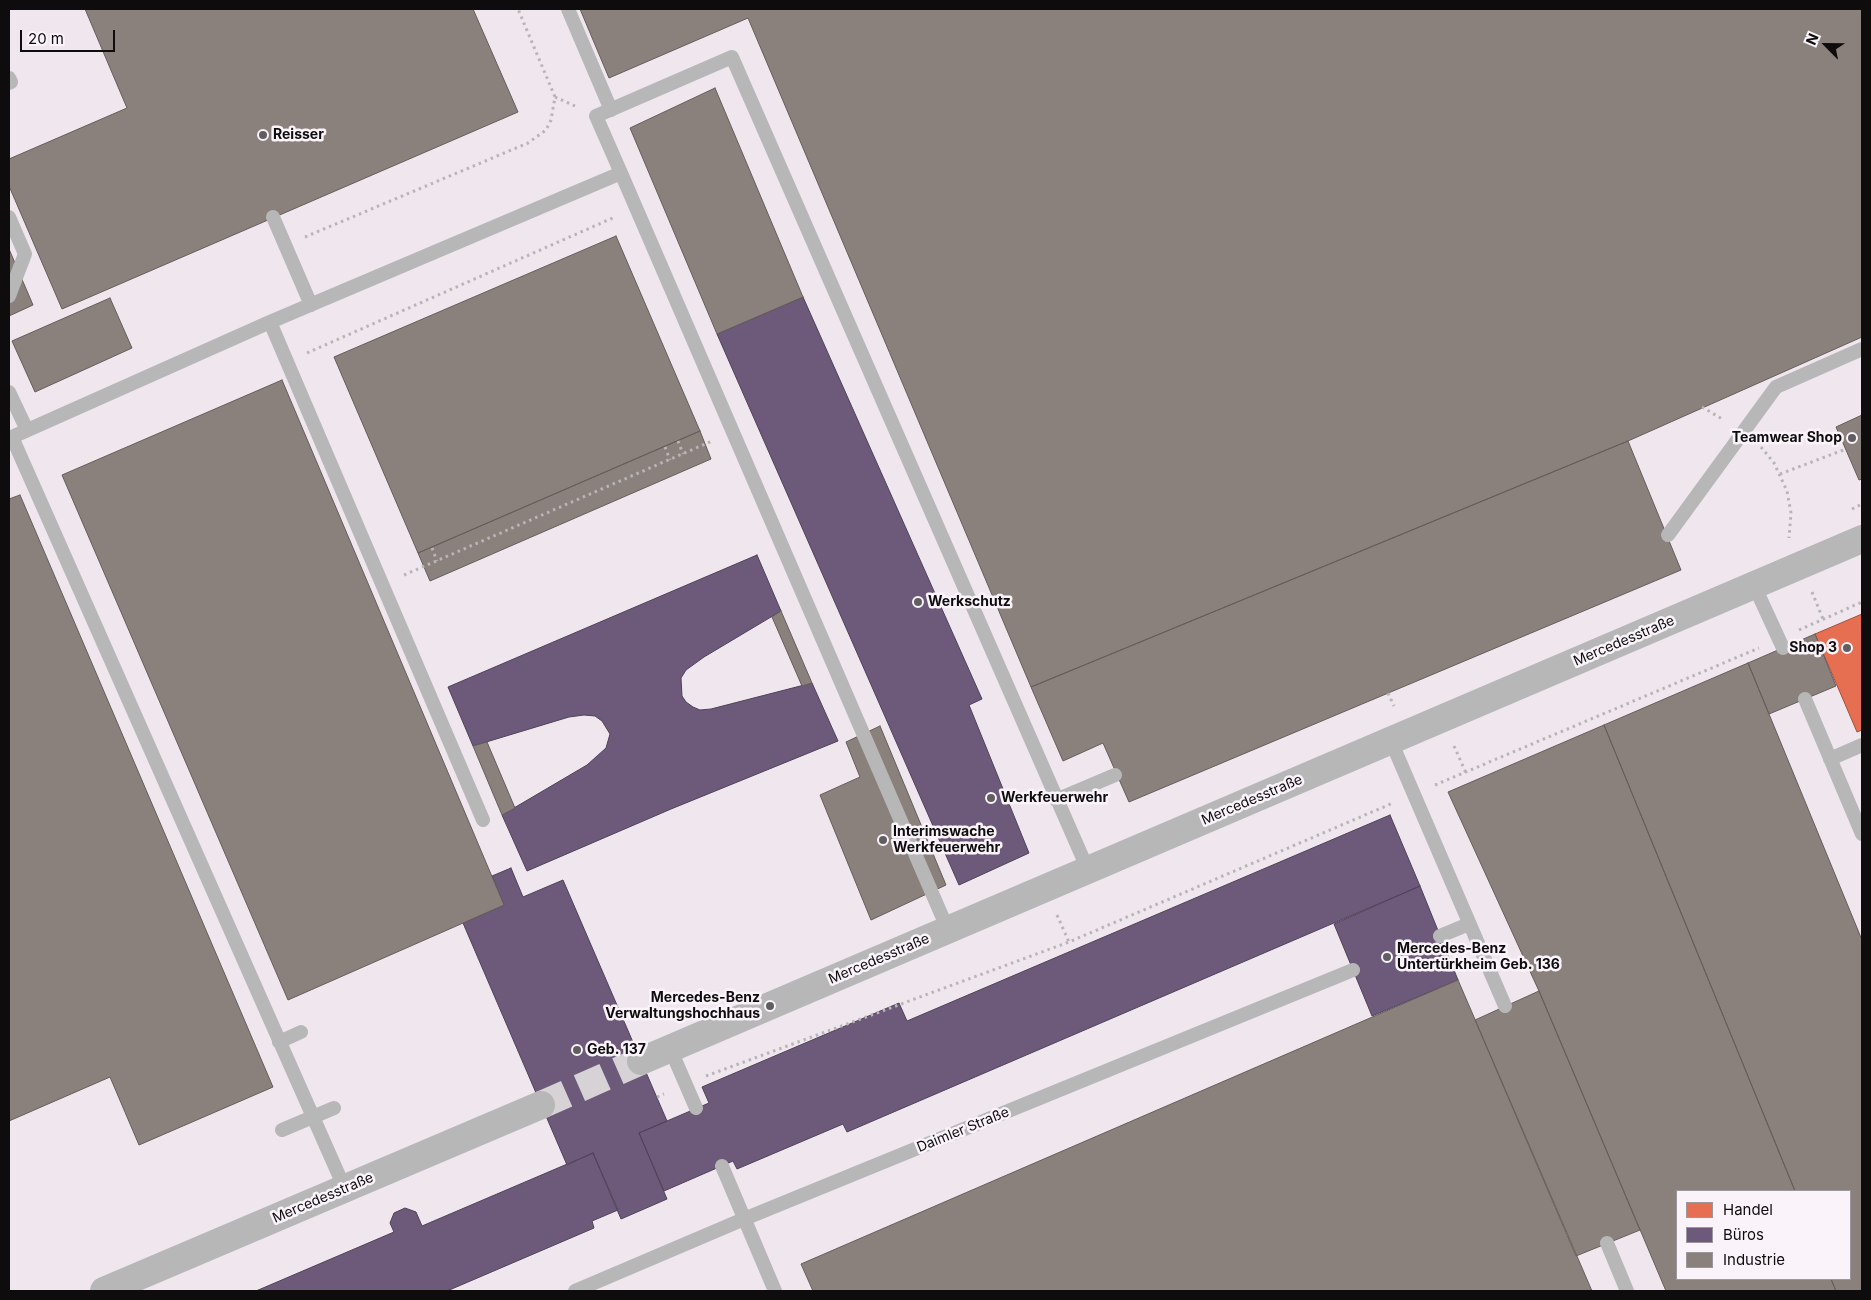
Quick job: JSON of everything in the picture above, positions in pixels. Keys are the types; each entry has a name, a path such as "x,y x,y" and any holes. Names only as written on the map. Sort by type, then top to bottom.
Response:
{"street":[{"name":"Mercedesstraße","path":"641,1061 1862,539"},
{"name":"Mercedesstraße","path":"104,1291 541,1105"}],"lane":[{"path":"568,9 610,110"},
{"path":"948,930 596,116 732,57 1088,870"},
{"path":"9,78 11,82 9,83"},
{"path":"345,1189 10,434 27,430 270,322 621,173"},
{"path":"274,217 311,305"},
{"path":"9,218 25,254 9,296"},
{"path":"270,322 483,820"},
{"path":"1668,535 1776,387 1862,349"},
{"path":"9,392 27,430"},
{"path":"1754,585 1781,644"},
{"path":"1805,699 1862,834"},
{"path":"1390,741 1505,1006"},
{"path":"1830,759 1862,745"},
{"path":"1056,800 1115,775"},
{"path":"1440,936 1469,924"},
{"name":"Daimler Straße","path":"575,1291 744,1219 1353,970"},
{"path":"280,1042 301,1032"},
{"path":"670,1048 696,1108"},
{"path":"282,1130 334,1108"},
{"path":"722,1166 775,1291"},
{"path":"1607,1244 1627,1291"}],"path":[{"path":"286,245 528,143 546,130 551,120 555,97 518,9"},
{"path":"288,362 636,208"},
{"path":"1702,408 1744,431 1774,463 1787,491 1791,513 1789,537 1823,619"},
{"path":"383,584 733,432"},
{"path":"678,441 683,454"},
{"path":"665,447 670,460"},
{"path":"1780,474 1846,449"},
{"path":"432,548 437,561"},
{"path":"712,1073 1069,942 1413,795 1781,644 1823,619 1862,602"},
{"path":"1388,693 1395,707"}],"shaded area":[{"path":"9,9 1862,9 1862,1291 9,1291"}],"building: Handel":[{"path":"1862,614 1862,730 1857,732 1815,634"}],"building: Büros":[{"path":"803,297 982,699 969,705 1029,853 959,885 717,334"},
{"path":"757,555 781,611 704,657 686,670 681,678 682,696 693,707 700,710 711,709 812,683 838,741 671,809 527,871 502,815 587,765 606,748 610,734 602,721 595,716 584,715 569,717 473,746 448,687"},
{"path":"1390,815 1420,886 847,1132 843,1124 737,1169 733,1161 664,1191 639,1133 709,1103 702,1087 899,1003 907,1021"},
{"name":"Geb. 137","path":"511,868 523,897 563,880 667,1121 639,1133 667,1199 621,1219 593,1153 567,1165 463,923 504,905 492,876"},
{"path":"1420,886 1458,980 1372,1016 1334,924"},
{"path":"593,1153 618,1210 592,1221 594,1228 447,1291 256,1291 394,1232 390,1223 394,1213 405,1208 416,1212 422,1226"}],"building: Industrie":[{"name":"Reisser","path":"85,9 473,9 518,112 62,309 9,186 9,159 127,108"},
{"path":"580,9 1862,9 1862,337 1628,441 1031,687 748,18 609,78"},
{"path":"715,88 803,297 717,334 630,128"},
{"path":"616,236 700,431 418,553 334,357"},
{"path":"9,249 33,305 9,316"},
{"path":"110,298 132,348 35,392 12,341"},
{"path":"282,380 504,905 288,1000 62,475"},
{"name":"Teamwear Shop","path":"1862,415 1862,479 1859,480 1836,427"},
{"path":"700,431 711,459 430,581 418,553"},
{"path":"1628,441 1681,570 1129,802 1103,743 1063,761 1031,687"},
{"path":"20,495 273,1087 139,1145 110,1077 9,1121 9,499"},
{"path":"781,611 812,683 802,686 772,617"},
{"path":"1815,634 1836,686 1769,714 1748,663"},
{"path":"1748,663 1862,940 1862,1291 1836,1291 1831,1280 1851,1280 1851,1190 1795,1190 1604,725"},
{"path":"1604,725 1795,1190 1676,1190 1676,1280 1831,1280 1836,1291 1666,1291 1539,991 1448,792"},
{"name":"Interimswache Werkfeuerwehr","path":"880,726 946,885 871,920 820,795 860,777 846,742"},
{"path":"487,742 515,808 502,815 473,746"},
{"path":"1458,980 1592,1291 813,1291 801,1264"},
{"path":"1539,991 1640,1230 1576,1256 1475,1020"}],"tunnel":[{"path":"541,1105 641,1061"}],"place":[{"name":"Reisser","path":"263,135"},
{"name":"Teamwear Shop","path":"1852,438"},
{"name":"Werkschutz","path":"918,602"},
{"name":"Shop 3","path":"1847,648"},
{"name":"Werkfeuerwehr","path":"991,798"},
{"name":"Interimswache Werkfeuerwehr","path":"883,840"},
{"name":"Mercedes-Benz Untertürkheim Geb. 136","path":"1387,957"},
{"name":"Mercedes-Benz Verwaltungshochhaus","path":"770,1006"},
{"name":"Geb. 137","path":"577,1050"}]}
